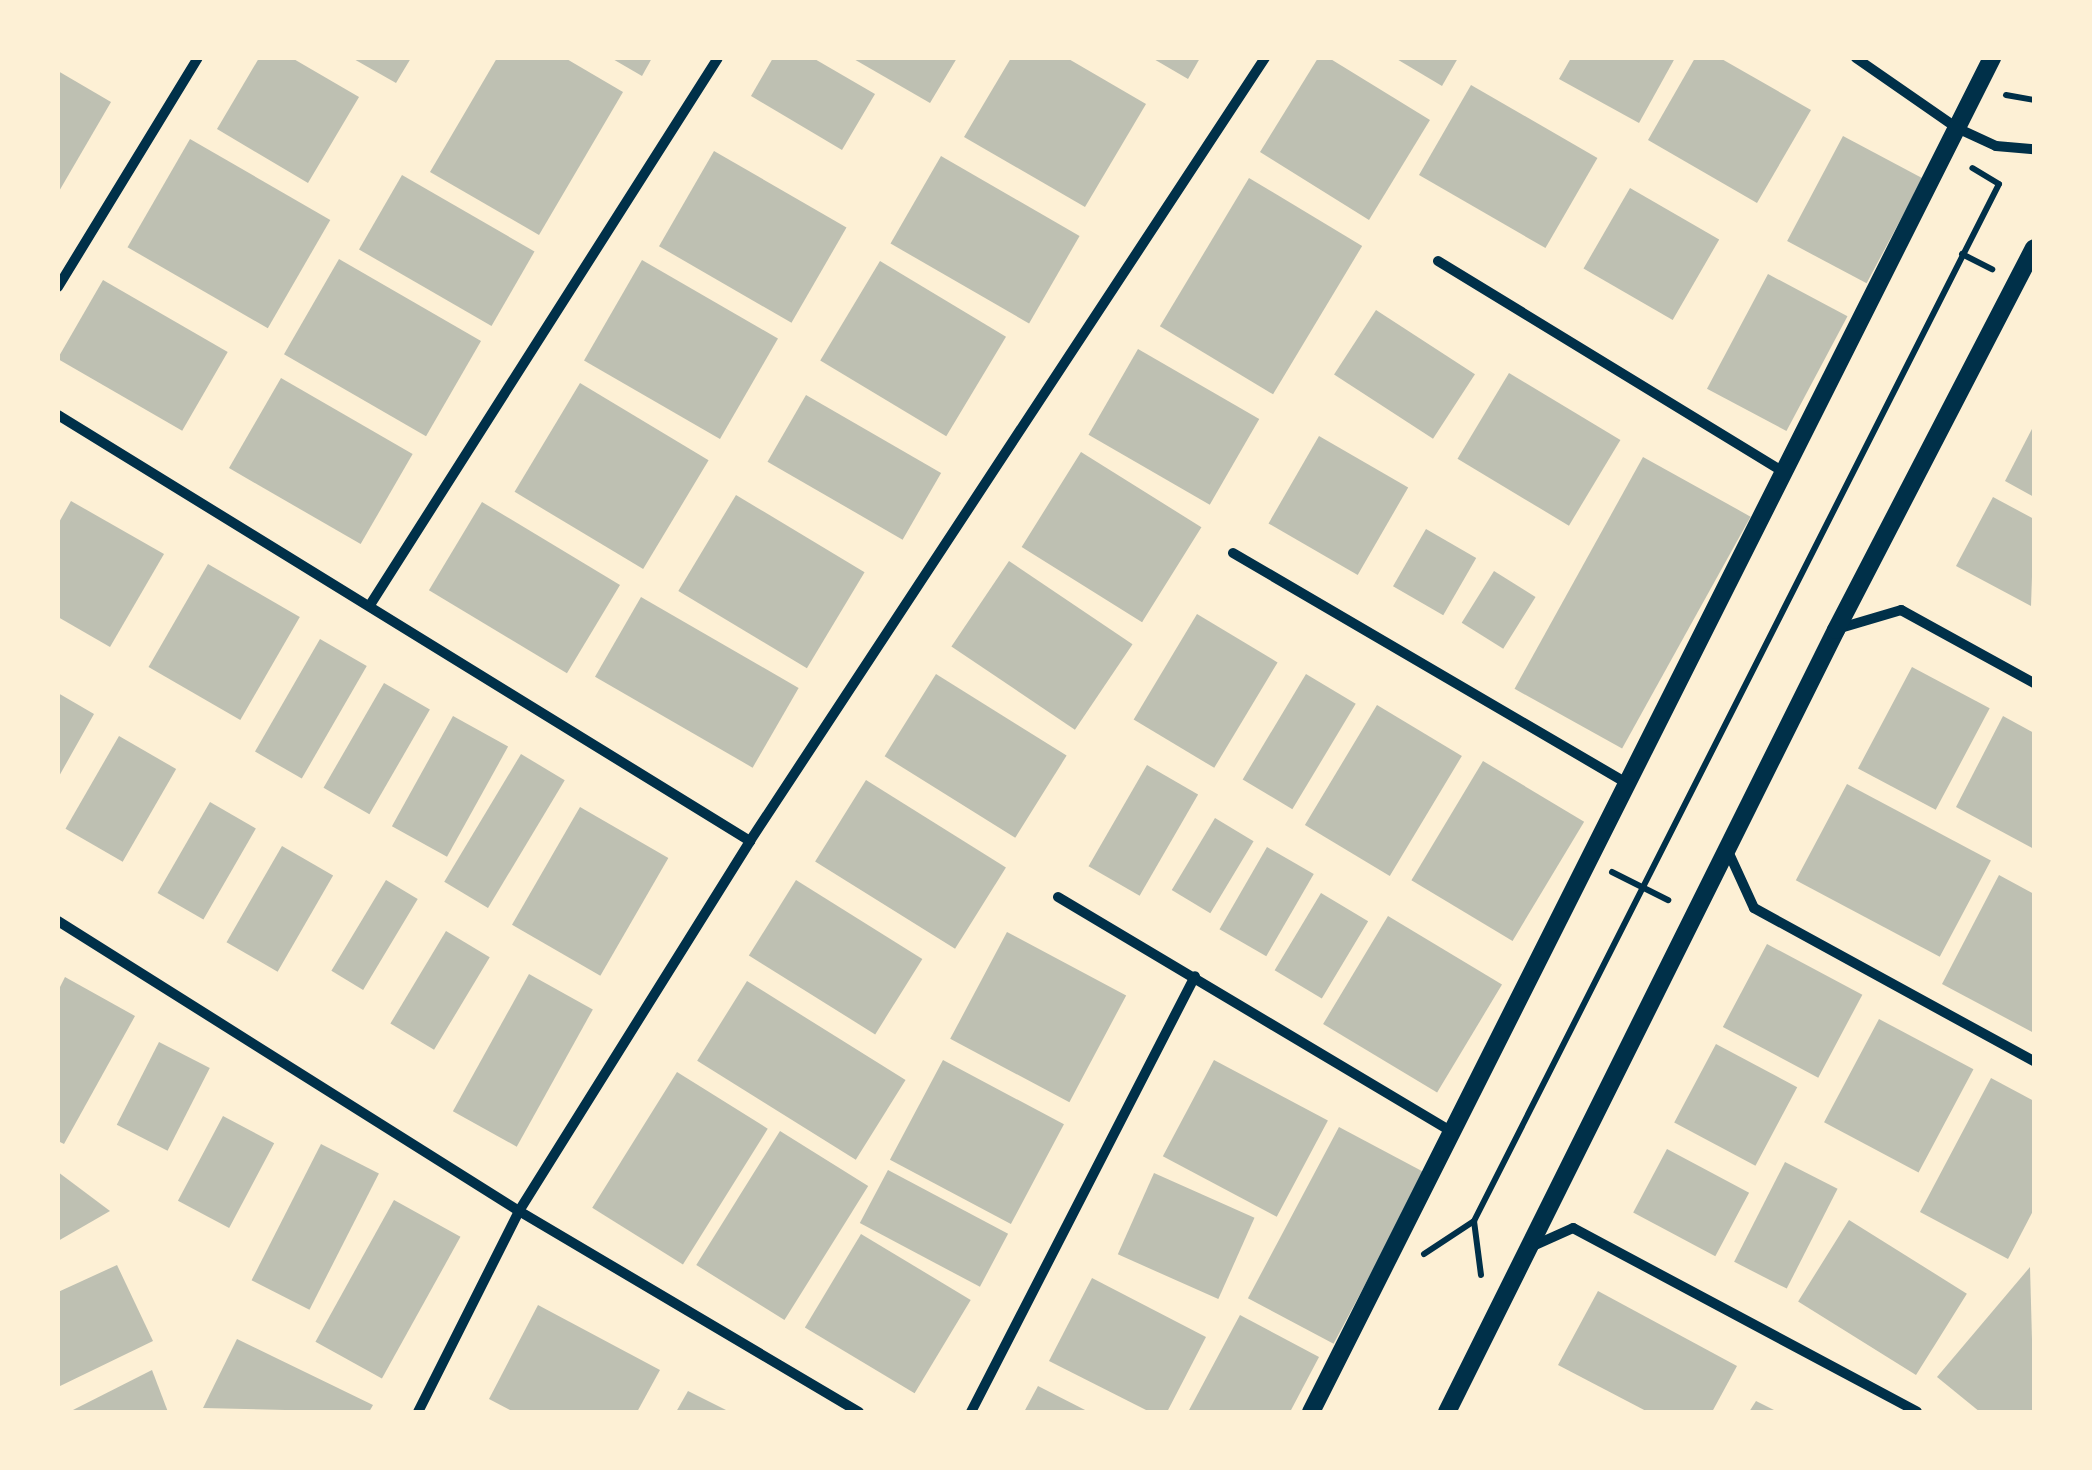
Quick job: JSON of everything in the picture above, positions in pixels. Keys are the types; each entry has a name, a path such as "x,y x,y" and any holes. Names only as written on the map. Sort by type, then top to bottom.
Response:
{"street":[{"path":"58,287 198,58"},
{"path":"370,605 718,58"},
{"path":"418,1412 520,1211 750,841 1265,58"},
{"path":"1856,58 1957,128 1996,146 2034,149"},
{"path":"1311,1412 1992,58"},
{"path":"1447,1412 1726,848 2034,248"},
{"path":"1438,261 1782,471"},
{"path":"58,415 750,841"},
{"path":"1233,554 1628,783"},
{"path":"1836,630 1901,610 2034,683"},
{"path":"1726,848 1754,908 2034,1061"},
{"path":"1058,897 1452,1132"},
{"path":"58,921 520,1211 859,1412"},
{"path":"971,1412 1195,976"},
{"path":"1528,1248 1573,1228 1917,1412"},
{"path":"1894,1412 1900,1400"}],"path":[{"path":"1482,1280 1474,1221 1998,184"},
{"path":"1588,860 1694,913"}],"building":[{"path":"259,58 292,58 359,97 308,183 217,129"},
{"path":"352,58 411,58 396,83"},
{"path":"497,58 565,58 623,92 539,235 430,172"},
{"path":"611,58 652,58 642,76"},
{"path":"773,58 813,58 875,94 842,150 751,96"},
{"path":"852,58 957,58 930,103"},
{"path":"1011,58 1067,58 1146,104 1085,207 964,137"},
{"path":"1152,58 1200,58 1188,79"},
{"path":"1318,58 1329,58 1430,120 1369,220 1260,152"},
{"path":"1395,58 1458,58 1442,86"},
{"path":"1571,58 1675,58 1639,123 1559,79"},
{"path":"1695,58 1720,58 1811,110 1757,203 1648,140"},
{"path":"58,71 111,102 58,193"},
{"path":"1471,85 1597,158 1545,248 1419,175"},
{"path":"1843,136 1922,178 1867,283 1787,241"},
{"path":"190,139 330,220 268,328 128,247"},
{"path":"714,151 847,228 792,323 659,246"},
{"path":"941,156 1080,236 1029,323 890,243"},
{"path":"402,175 535,252 492,326 359,249"},
{"path":"1249,178 1362,246 1273,394 1160,326"},
{"path":"1630,188 1719,240 1673,320 1584,269"},
{"path":"339,259 481,341 426,436 284,354"},
{"path":"642,260 778,338 720,439 584,360"},
{"path":"880,261 1006,337 946,436 820,360"},
{"path":"1768,274 1847,316 1786,431 1707,389"},
{"path":"103,280 228,352 182,431 58,359"},
{"path":"1376,310 1475,374 1433,439 1334,375"},
{"path":"1138,349 1259,419 1210,505 1088,435"},
{"path":"1509,373 1620,440 1569,526 1457,459"},
{"path":"281,378 413,454 361,544 229,468"},
{"path":"580,383 709,460 643,569 515,492"},
{"path":"806,395 941,473 903,540 768,462"},
{"path":"2034,425 2034,497 2005,481"},
{"path":"1319,436 1408,488 1358,575 1268,523"},
{"path":"1081,452 1201,527 1142,622 1022,547"},
{"path":"1643,457 1751,517 1622,748 1515,689"},
{"path":"736,495 865,572 807,668 678,591"},
{"path":"1993,497 2034,519 2031,606 1956,566"},
{"path":"71,501 164,554 110,647 58,617 58,524"},
{"path":"482,502 620,585 567,673 429,590"},
{"path":"1426,529 1476,558 1443,615 1393,586"},
{"path":"1009,561 1133,644 1075,730 951,646"},
{"path":"208,564 300,617 240,720 149,667"},
{"path":"1494,571 1536,597 1503,649 1462,623"},
{"path":"641,597 799,688 753,768 595,677"},
{"path":"1197,614 1278,662 1214,768 1134,719"},
{"path":"320,639 367,666 302,779 255,752"},
{"path":"1912,667 1990,708 1936,810 1858,769"},
{"path":"936,674 1067,756 1015,838 885,756"},
{"path":"1306,674 1356,704 1292,809 1243,779"},
{"path":"384,683 430,710 369,814 324,788"},
{"path":"58,693 94,714 58,778"},
{"path":"1377,705 1462,756 1390,876 1305,825"},
{"path":"453,716 508,747 447,857 392,826"},
{"path":"2003,716 2034,733 2034,849 1956,807"},
{"path":"119,736 176,769 123,862 66,829"},
{"path":"521,754 565,780 488,908 444,882"},
{"path":"1483,761 1584,822 1513,941 1411,880"},
{"path":"1147,765 1198,794 1140,896 1088,866"},
{"path":"866,780 1006,867 955,949 815,861"},
{"path":"1847,784 1991,861 1940,957 1796,880"},
{"path":"210,802 256,828 203,919 158,893"},
{"path":"580,807 668,858 600,976 512,925"},
{"path":"1215,818 1254,841 1210,913 1172,890"},
{"path":"282,846 333,876 278,972 226,942"},
{"path":"1267,847 1314,874 1266,956 1220,929"},
{"path":"1999,875 2034,894 2034,1033 1942,984"},
{"path":"386,880 418,899 363,990 331,971"},
{"path":"796,880 922,959 875,1034 749,955"},
{"path":"1321,893 1368,921 1322,998 1275,970"},
{"path":"1388,916 1502,985 1437,1093 1323,1024"},
{"path":"446,931 490,957 434,1050 390,1024"},
{"path":"1007,932 1126,995 1069,1102 950,1039"},
{"path":"1767,944 1862,995 1818,1078 1723,1027"},
{"path":"529,974 593,1009 517,1147 453,1111"},
{"path":"65,977 135,1016 64,1144 58,1141 58,991"},
{"path":"747,981 906,1080 856,1160 697,1061"},
{"path":"1879,1019 1973,1069 1919,1173 1824,1122"},
{"path":"159,1042 210,1068 168,1151 117,1125"},
{"path":"1716,1044 1797,1087 1755,1166 1674,1123"},
{"path":"943,1060 1064,1124 1011,1224 890,1160"},
{"path":"1214,1060 1328,1121 1277,1217 1163,1156"},
{"path":"677,1072 768,1129 683,1264 592,1208"},
{"path":"1991,1078 2034,1101 2034,1209 2008,1259 1920,1212"},
{"path":"223,1116 274,1143 229,1228 178,1201"},
{"path":"1339,1127 1425,1173 1334,1344 1248,1298"},
{"path":"780,1131 868,1186 784,1320 696,1265"},
{"path":"321,1144 379,1174 309,1310 252,1280"},
{"path":"1667,1149 1749,1193 1715,1256 1633,1213"},
{"path":"1785,1162 1838,1189 1787,1289 1734,1262"},
{"path":"888,1170 1008,1234 980,1287 860,1223"},
{"path":"58,1172 110,1211 58,1241"},
{"path":"1154,1173 1254,1218 1218,1299 1118,1254"},
{"path":"394,1200 460,1237 382,1379 315,1342"},
{"path":"1849,1220 1967,1294 1916,1375 1798,1301"},
{"path":"861,1234 971,1300 915,1393 805,1327"},
{"path":"117,1265 153,1341 58,1387 58,1292"},
{"path":"2030,1267 2034,1412 1980,1412 1937,1377"},
{"path":"1092,1278 1206,1337 1167,1412 1150,1412 1049,1361"},
{"path":"1598,1291 1737,1366 1712,1412 1648,1412 1558,1365"},
{"path":"538,1305 660,1370 637,1412 514,1412 489,1399"},
{"path":"1240,1315 1319,1357 1290,1412 1188,1412"},
{"path":"237,1339 373,1405 369,1412 203,1408"},
{"path":"152,1370 168,1412 69,1412"},
{"path":"1038,1386 1089,1412 1024,1412"},
{"path":"688,1391 730,1412 676,1412"},
{"path":"1756,1401 1778,1412 1749,1412"}]}
